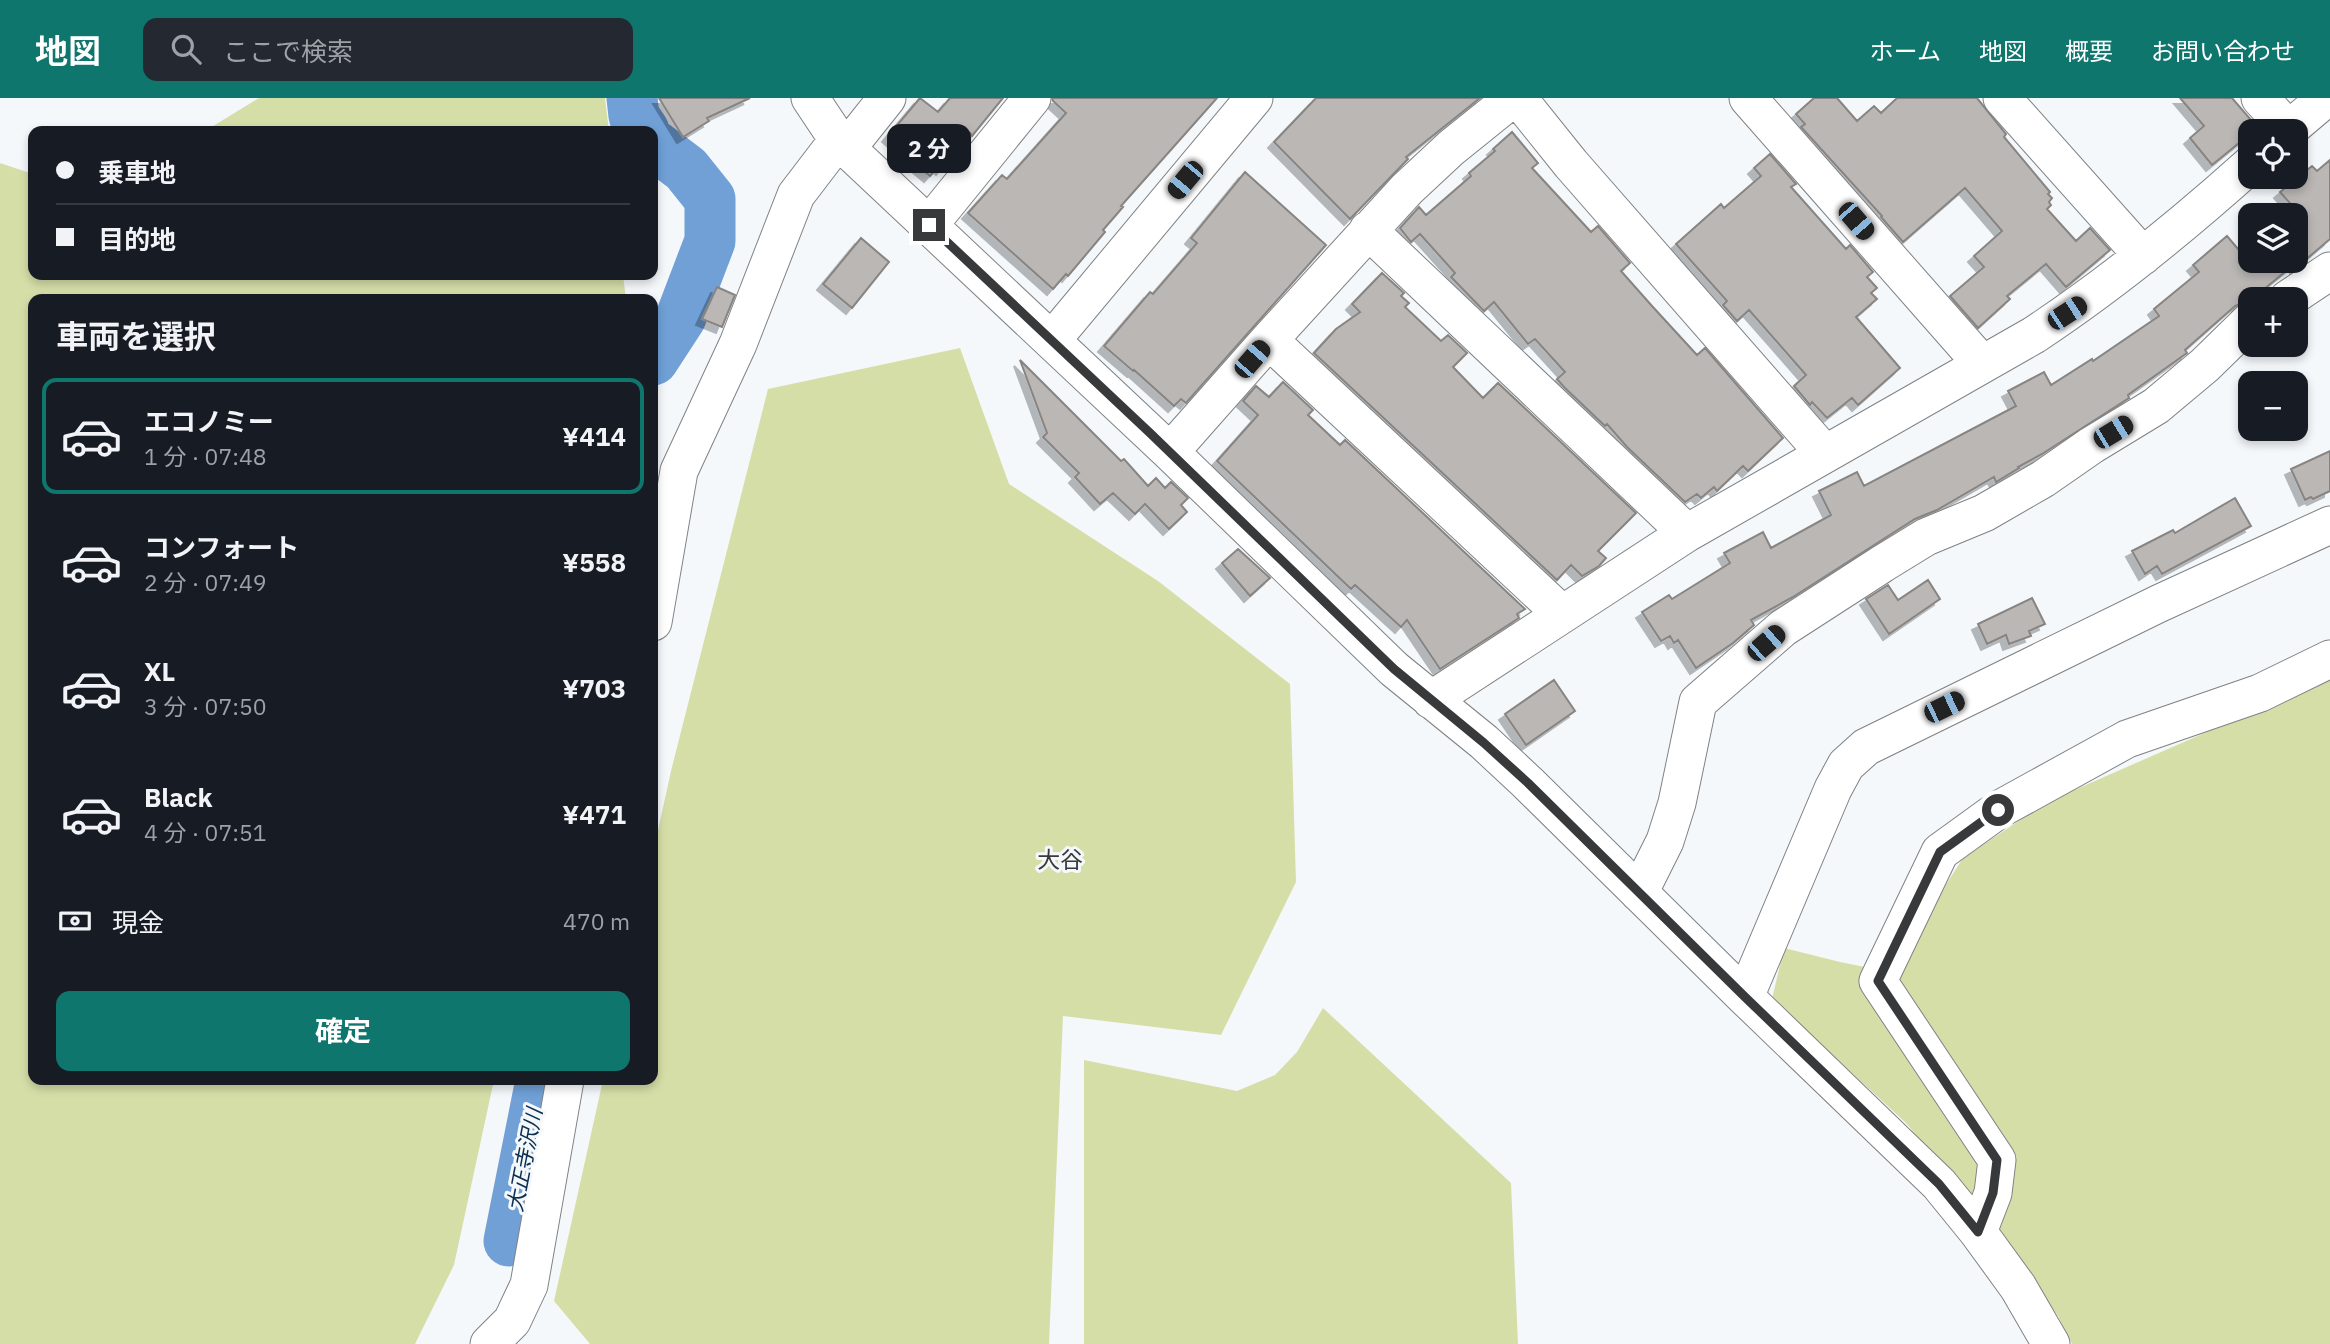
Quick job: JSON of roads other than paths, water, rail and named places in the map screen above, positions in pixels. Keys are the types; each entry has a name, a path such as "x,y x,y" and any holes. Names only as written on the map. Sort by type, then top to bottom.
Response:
{"street":[{"path":"810,98 843,143 1170,452 1394,669 1519,775 1939,1184 2018,1287 2050,1344"},
{"path":"658,593 679,471 738,344 796,195 887,98"},
{"path":"929,225 1032,98"},
{"path":"1052,340 1254,98"},
{"path":"1170,452 1368,230 1451,148 1515,98 1825,454"},
{"path":"1748,98 1982,364"},
{"path":"2002,98 2143,256"},
{"path":"2260,98 2278,119"},
{"path":"2302,119 2326,98"},
{"path":"1431,700 1687,533 2034,335 2084,302 2143,256 2238,174"},
{"path":"1368,230 1687,533"},
{"path":"2306,287 2330,271"},
{"path":"1639,892 1665,841 1677,803 1698,702 1783,628 1871,571 1926,537 1984,513 2043,479 2155,406 2205,365 2238,333"},
{"path":"1269,340 1562,614"},
{"path":"1745,997 1833,789 1846,765 1866,747 2133,616 2330,525"},
{"path":"1978,1232 1993,1193 1997,1160 1878,981 1940,852 1998,810 2127,739 2259,693 2330,659"},
{"path":"489,1344 512,1321 529,1285 564,1085"}],"waterway":[{"name":"大正寺沢川","path":"632,98 634,116 641,126"},
{"name":"大正寺沢川","path":"658,148 686,169 710,199 710,241 681,317 658,352"},
{"name":"大正寺沢川","path":"509,1241 540,1085"}],"district":[{"name":"大谷","path":"1060,860"}]}
